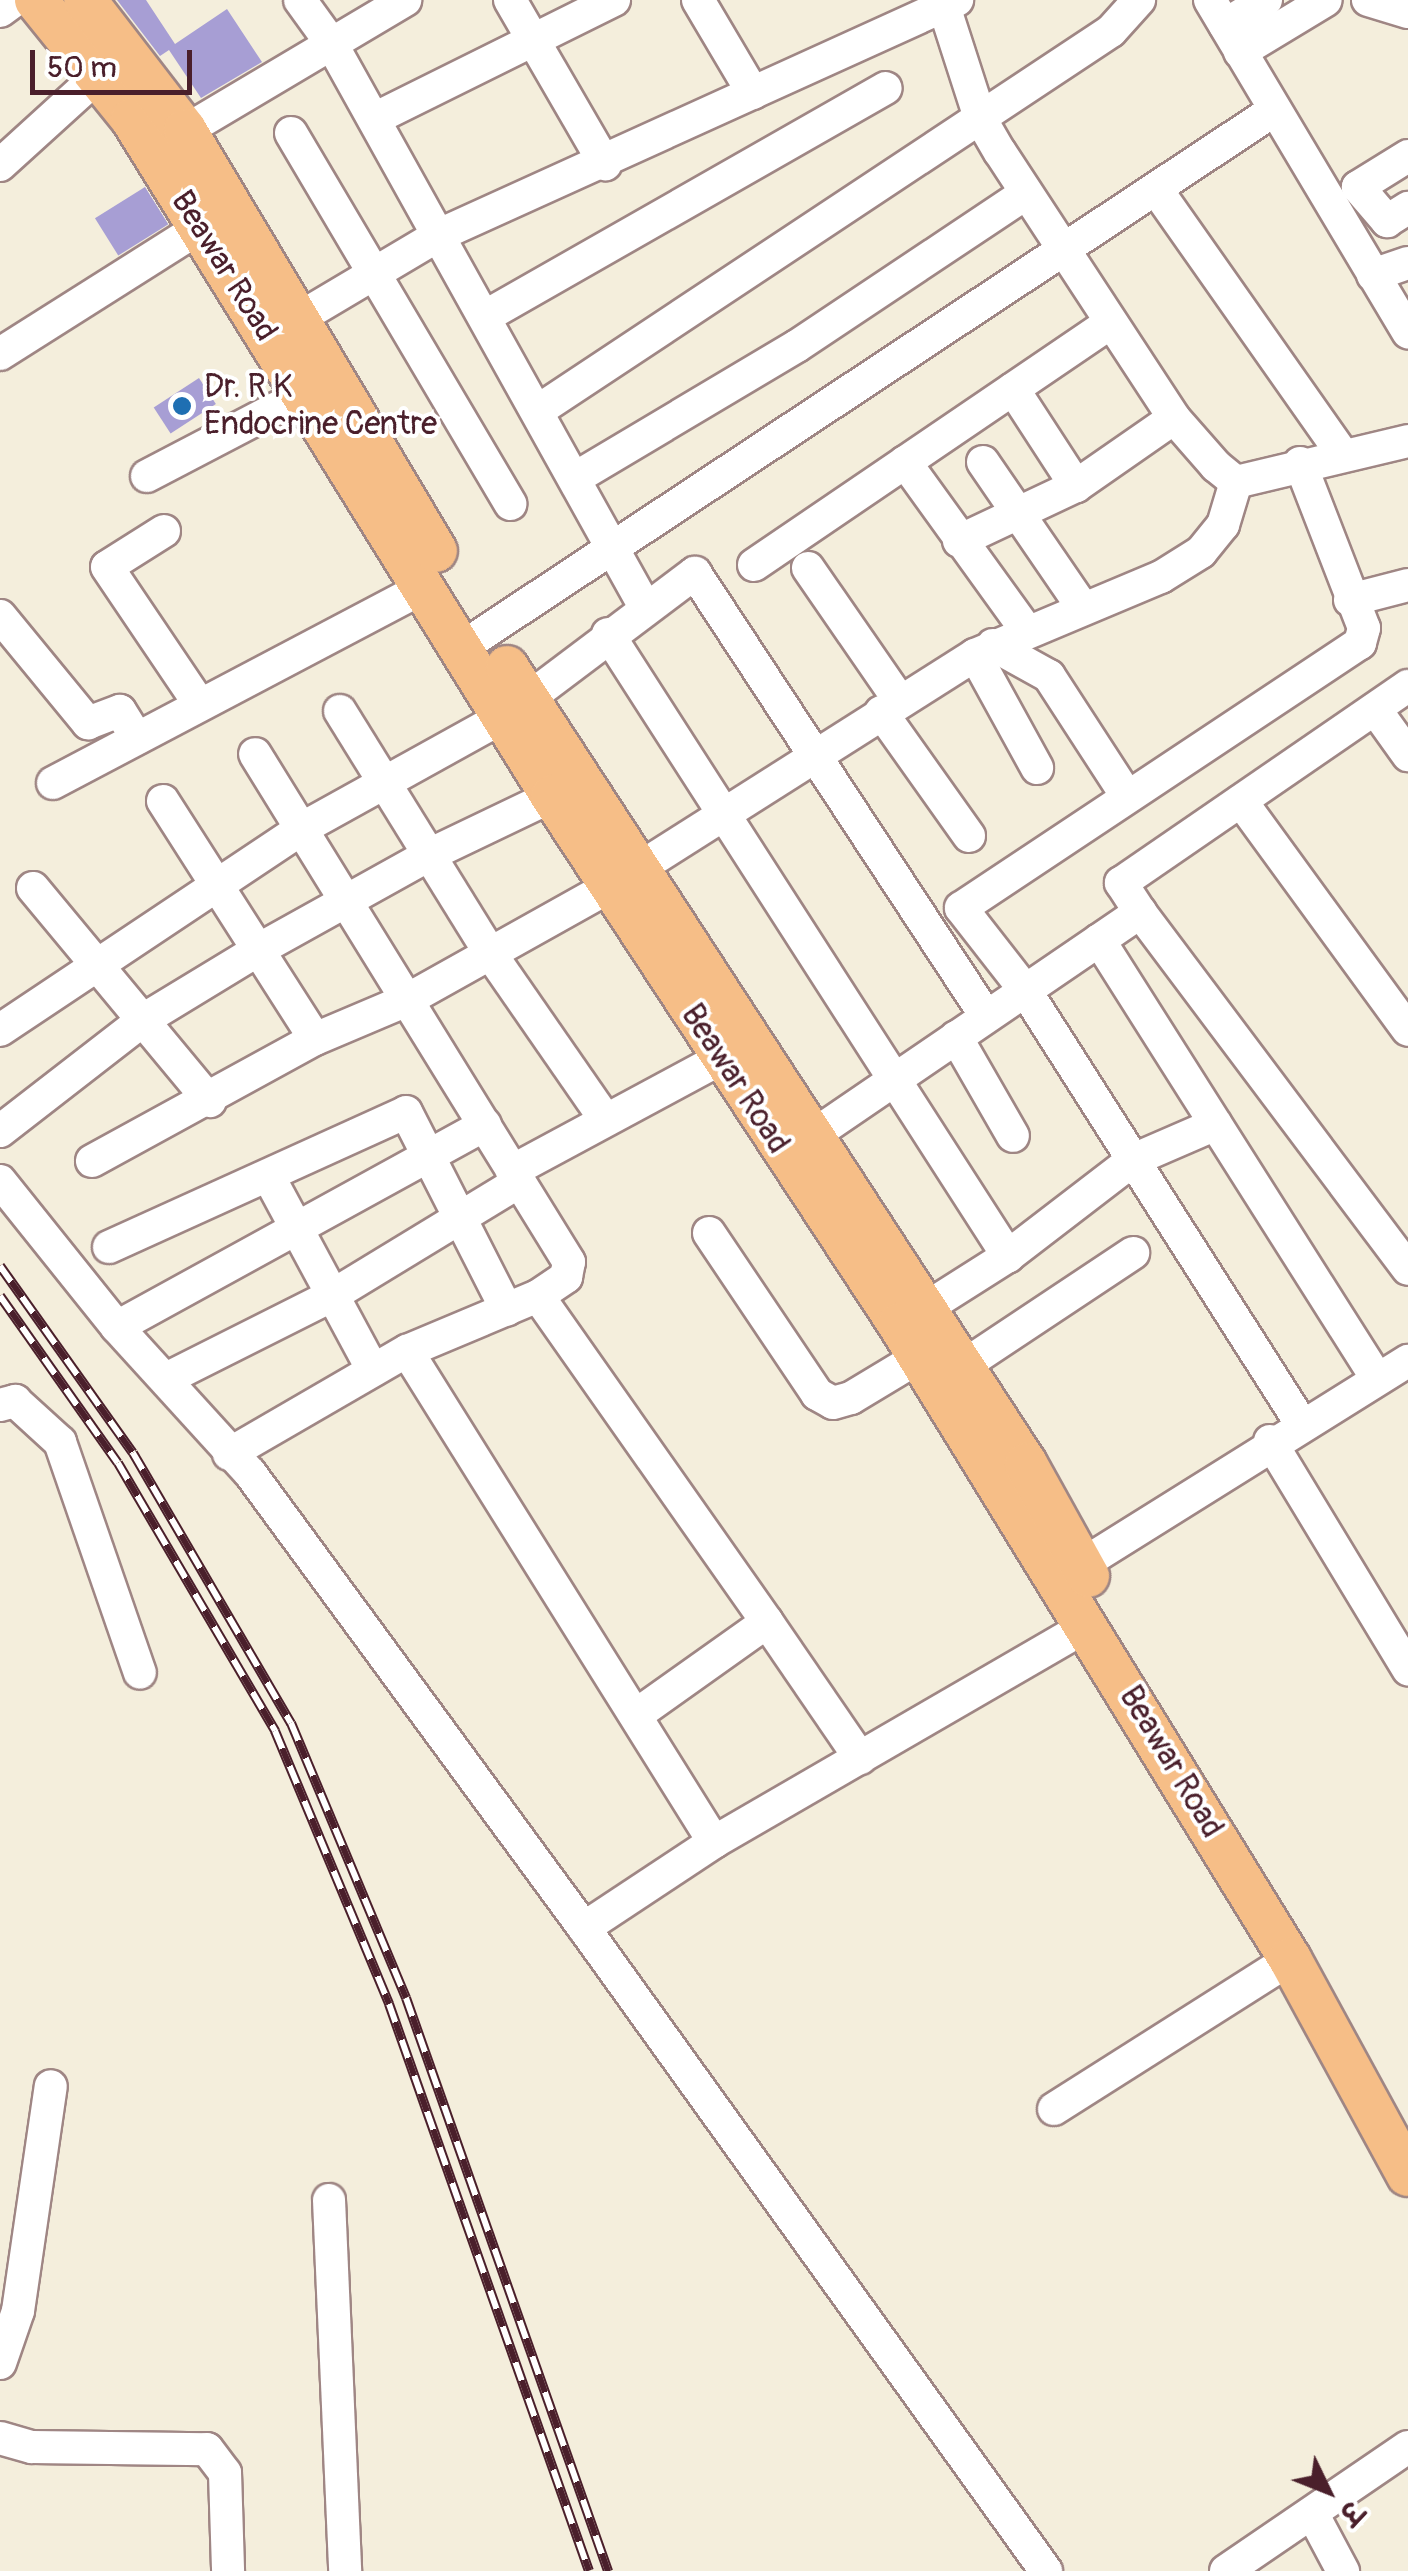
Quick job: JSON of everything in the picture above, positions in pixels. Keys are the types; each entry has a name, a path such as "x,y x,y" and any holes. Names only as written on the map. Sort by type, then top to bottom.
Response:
{"main road":[{"name":"Beawar Road","path":"36,0 100,73 168,140 200,228 284,327 304,394 425,587 473,641"},
{"name":"Beawar Road","path":"85,0 473,641 928,1348 1408,2115"},
{"name":"Beawar Road","path":"516,707 552,796 624,877 722,1058 798,1145"},
{"name":"Beawar Road","path":"1070,1572 1088,1625 1290,1959 1408,2176"}],"street":[{"path":"0,12 15,0"},
{"path":"300,0 330,42 440,235 616,546 645,607"},
{"path":"168,140 405,0"},
{"path":"510,0 604,164"},
{"path":"374,119 533,35 614,0"},
{"path":"698,0 753,93"},
{"path":"539,410 1111,31 1140,0"},
{"path":"1225,26 1266,0"},
{"path":"1225,26 1326,0"},
{"path":"1368,0 1408,12"},
{"path":"284,327 440,235 604,164 948,1 980,118 1174,418 1236,482"},
{"path":"1225,26 1408,332"},
{"path":"0,164 100,73"},
{"path":"486,316 885,88"},
{"path":"473,641 1273,111"},
{"path":"291,132 510,504"},
{"path":"1408,156 1358,187 1387,222 1408,208"},
{"path":"1156,188 1344,455"},
{"path":"577,478 797,346 1026,193"},
{"path":"0,354 200,228"},
{"path":"1373,274 1408,263"},
{"path":"754,565 1110,324"},
{"path":"1013,389 1076,486"},
{"path":"147,476 304,394"},
{"path":"960,541 1021,516 1076,486 1174,418"},
{"path":"1236,482 1408,441"},
{"path":"906,462 960,541 1003,641 1037,768"},
{"path":"983,462 1083,608"},
{"path":"1300,464 1364,637 961,908 1025,990 1301,1423"},
{"path":"92,1161 210,1101 315,1039 407,1000 624,877 725,818 890,706 1003,641 1161,577 1201,552 1223,525 1236,482"},
{"path":"164,532 107,567 200,705"},
{"path":"808,568 969,836"},
{"path":"0,1030 94,962 302,829 516,707 608,634 695,573 986,1016"},
{"path":"1356,613 1408,585"},
{"path":"53,783 425,587"},
{"path":"0,616 88,723 120,711 138,738"},
{"path":"608,634 1008,1256"},
{"path":"1003,641 1050,676 1127,796"},
{"path":"1408,686 1121,883 1408,1269"},
{"path":"1375,710 1408,755"},
{"path":"340,711 490,953 605,1119"},
{"path":"246,1471 373,1370 407,1351 538,1296 566,1277 570,1262 256,754"},
{"path":"0,1130 143,1020 258,950 348,906 429,855 552,796"},
{"path":"162,801 315,1039"},
{"path":"1241,801 1408,1030"},
{"path":"33,888 210,1101"},
{"path":"798,1145 1140,912"},
{"path":"1099,940 1376,1378"},
{"path":"956,1037 1013,1136"},
{"path":"166,1379 333,1295 458,1224 515,1177 605,1119 722,1058"},
{"path":"109,1247 270,1179 406,1112 458,1224 507,1310"},
{"path":"928,1348 1008,1256 1133,1160 1216,1124"},
{"path":"117,1328 485,1125"},
{"path":"270,1179 373,1370"},
{"path":"0,1181 117,1328 246,1471 584,1928 1046,2571"},
{"path":"709,1233 817,1394 833,1403 851,1398 928,1348 1133,1253"},
{"path":"538,1296 860,1758"},
{"path":"407,1351 639,1713 714,1842"},
{"path":"1070,1572 1270,1441 1408,1361"},
{"path":"0,1405 15,1401 60,1442 140,1674"},
{"path":"1270,1441 1408,1669"},
{"path":"639,1713 766,1622"},
{"path":"584,1928 714,1842 1088,1625"},
{"path":"1054,2109 1290,1959"},
{"path":"0,2363 21,2297 51,2086"},
{"path":"329,2200 345,2571"},
{"path":"0,2438 32,2447 207,2449 225,2473 228,2571"},
{"path":"1226,2571 1408,2447"},
{"path":"1312,2512 1343,2571"}],"building":[{"path":"117,0 146,0 175,44 227,9 262,62 201,98 169,50 160,56"},
{"path":"145,187 168,224 118,256 95,218"},
{"path":"199,378 216,404 171,433 154,407"}],"railway":[{"path":"0,1266 133,1453 291,1723 406,1998 608,2571"},
{"path":"0,1296 118,1463 275,1731 389,2004 589,2571"}],"place":[{"name":"Dr. R K Endocrine Centre","path":"182,406"}]}
